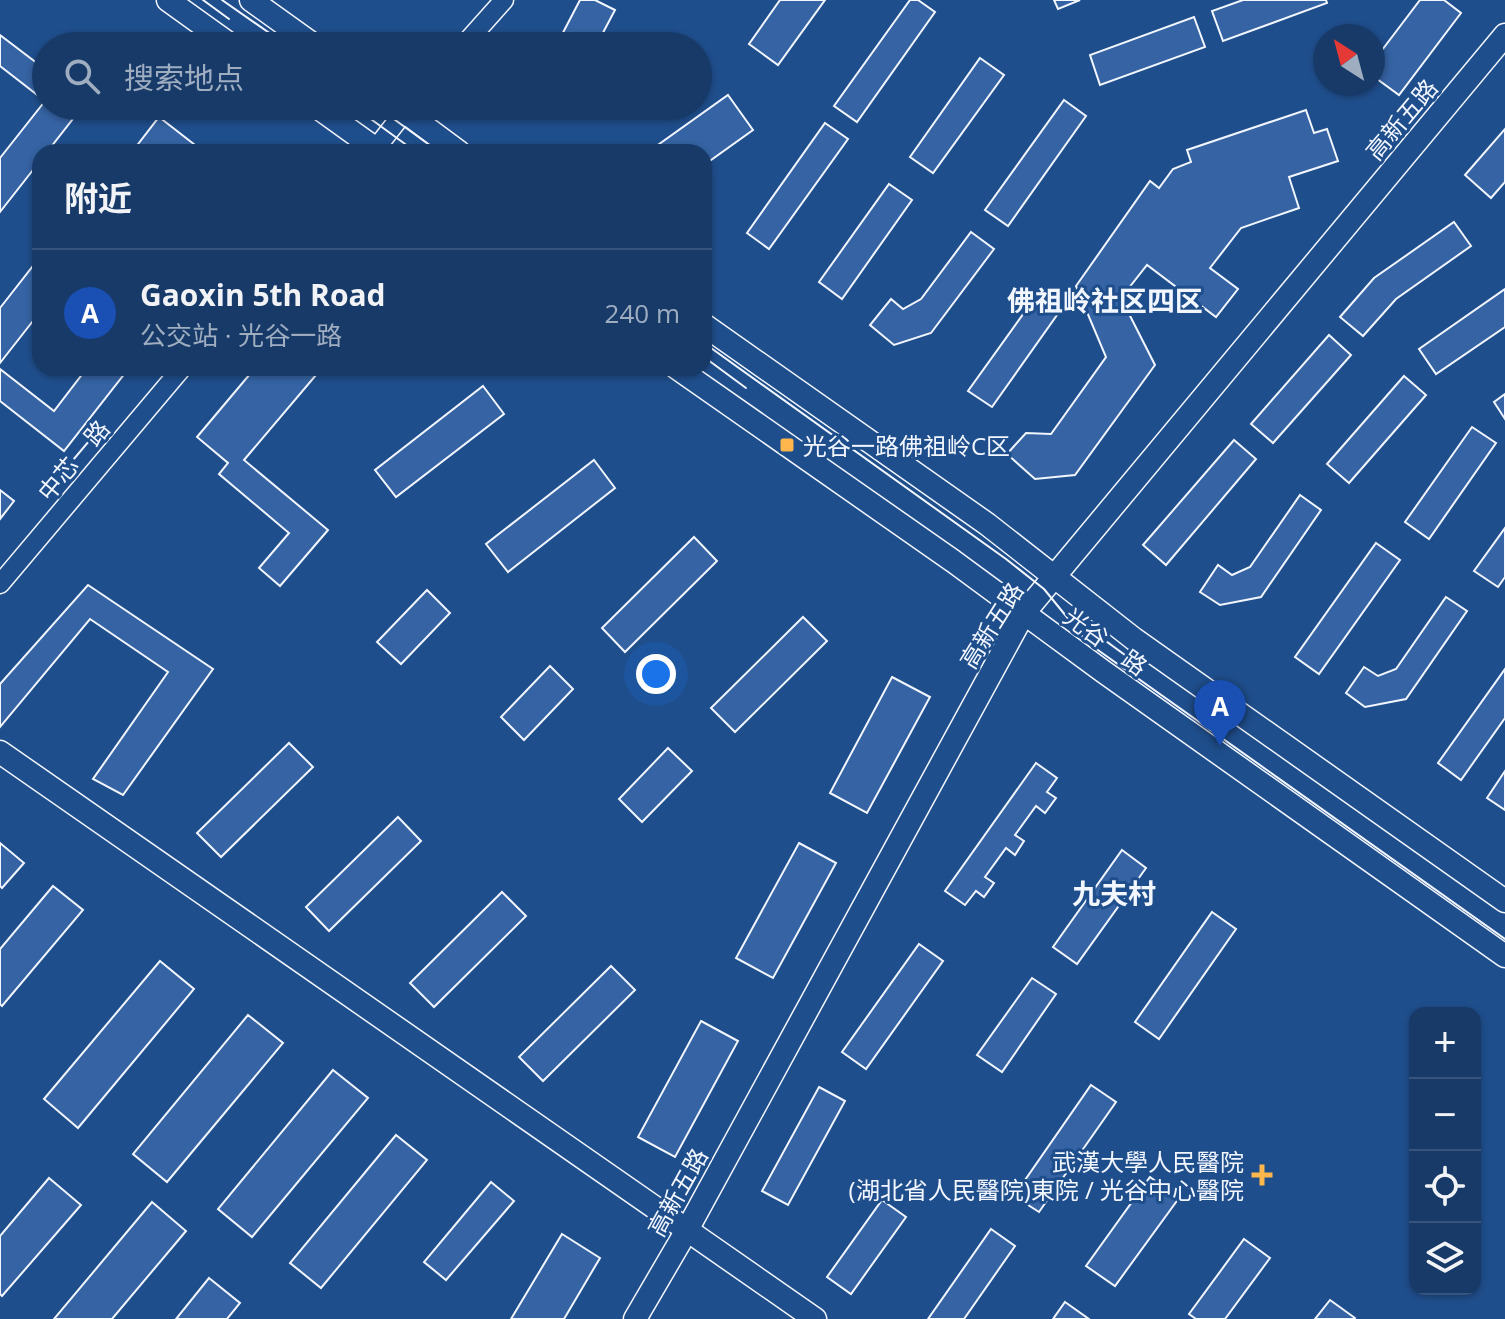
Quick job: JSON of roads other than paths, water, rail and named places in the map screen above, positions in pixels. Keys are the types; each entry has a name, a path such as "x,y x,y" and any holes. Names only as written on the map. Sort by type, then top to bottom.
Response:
{"main road":[{"path":"168,0 213,32"},
{"path":"251,0 296,32"},
{"name":"高新五路","path":"635,1319 1024,613 1505,35"},
{"path":"335,120 367,144"},
{"path":"419,120 449,144"},
{"name":"光谷一路","path":"712,331 987,524 1134,639 1505,901"},
{"name":"光谷一路","path":"688,376 1505,956"},
{"path":"0,752 684,1235 795,1319"},
{"path":"0,766 684,1235 815,1319"}],"street":[{"path":"475,32 504,0"},
{"path":"381,144 396,120"},
{"name":"中芯一路","path":"0,584 175,376"}],"tram line":[{"path":"203,0 229,19"},
{"path":"222,0 268,32"},
{"path":"372,120 405,144"},
{"path":"395,120 428,144"},
{"path":"712,349 1006,559 1044,589 1088,643 1505,939"},
{"path":"712,363 746,388"}],"place":[{"name":"光谷一路佛祖岭C区","path":"787,445"},
{"name":"Gaoxin 5th Road","path":"1220,746"},
{"name":"武漢大學人民醫院 (湖北省人民醫院)東院 / 光谷中心醫院","path":"1262,1175"}],"district":[{"name":"佛祖岭社区四区","path":"1105,300"},
{"name":"九夫村","path":"1114,893"}]}
